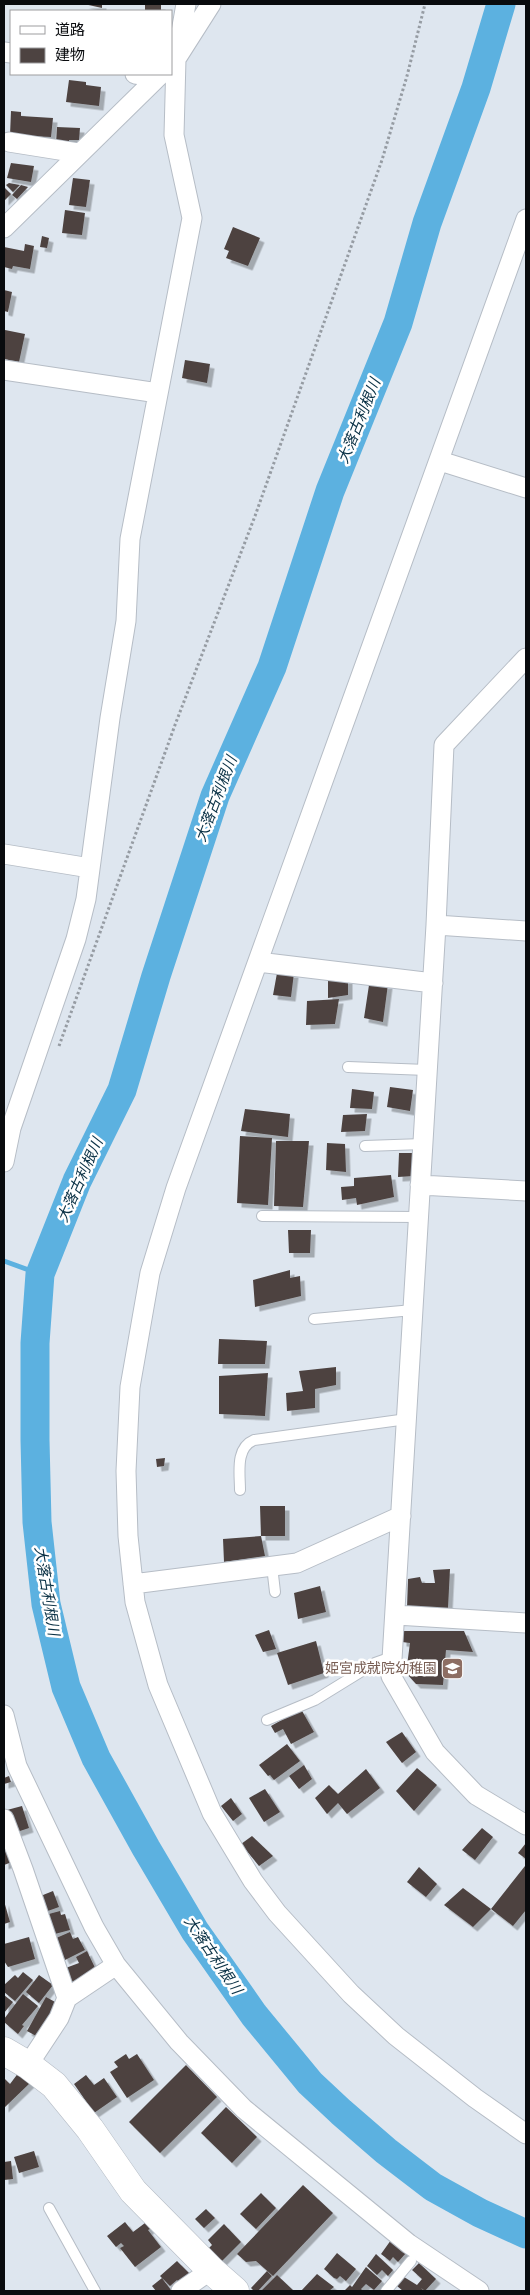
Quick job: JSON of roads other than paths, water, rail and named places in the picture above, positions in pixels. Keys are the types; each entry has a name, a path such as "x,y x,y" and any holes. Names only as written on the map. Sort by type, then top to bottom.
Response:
{"street":[{"path":"4,1162 11,1128 76,939 86,899 110,718 126,621 130,539 192,218 174,135 174,61 186,4"},
{"path":"174,61 211,4"},
{"path":"4,228 159,76"},
{"path":"10,142 78,154"},
{"path":"526,219 176,1188 150,1273 130,1387 126,1470 128,1536 135,1602 158,1686 212,1813 253,1881 317,1958 352,1994 396,2036 475,2098 526,2134"},
{"path":"4,370 158,393"},
{"path":"440,461 526,488"},
{"path":"526,658 444,745 433,983 391,1676 435,1752 476,1795 526,1825"},
{"path":"4,854 90,868"},
{"path":"436,925 526,931"},
{"path":"258,962 433,983"},
{"path":"420,1185 526,1191"},
{"path":"133,1584 297,1563 401,1516"},
{"path":"396,1615 526,1623"},
{"path":"4,1715 10,1767 94,1927 116,1965 179,2042 244,2109 409,2244 479,2291"},
{"path":"4,1819 24,1869 67,1998"},
{"path":"28,2065 59,2018 67,1998 116,1965"},
{"path":"4,2051 28,2065 54,2085 90,2129 133,2191 211,2270 235,2291"},
{"path":"181,2291 211,2270"}],"lane":[{"path":"348,1067 427,1070"},
{"path":"365,1146 423,1144"},
{"path":"262,1216 419,1217"},
{"path":"314,1319 413,1310"},
{"path":"240,1490 241,1452 247,1443 254,1440 407,1419"},
{"path":"272,1566 275,1592"},
{"path":"267,1720 315,1700 375,1663 392,1658"},
{"path":"49,2208 95,2291"},
{"path":"386,2291 412,2262"}],"waterway":[{"name":"大落古利根川","path":"501,4 476,88 427,223 398,323 330,491 272,667 215,796 156,976 122,1090 77,1181 40,1274 35,1343 35,1440 37,1522 46,1604 66,1687 96,1758 195,1931 254,2015 310,2083 341,2112 386,2151 433,2187 480,2213 526,2234"},
{"path":"4,1261 40,1274"}],"place":[{"name":"姫宮成就院幼稚園","path":"453,1668"}]}
